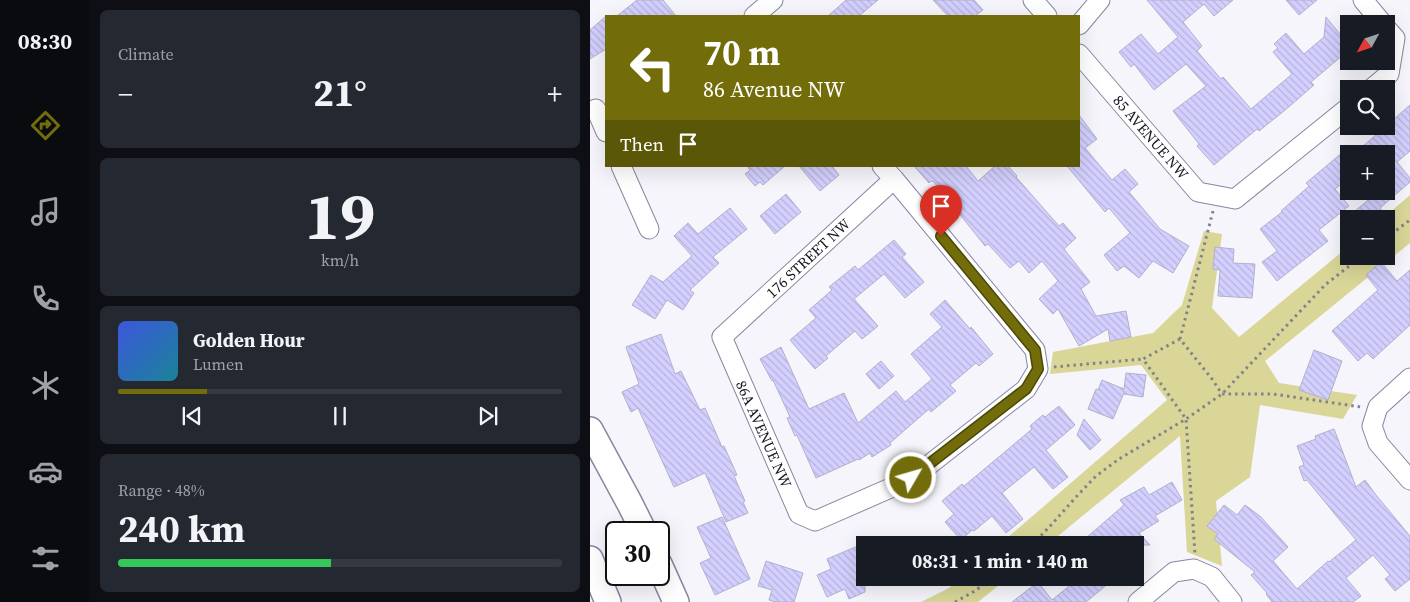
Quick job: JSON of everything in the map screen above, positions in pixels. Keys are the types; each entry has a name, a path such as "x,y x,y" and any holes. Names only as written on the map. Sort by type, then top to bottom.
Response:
{"main road":[{"path":"590,430 638,521"},
{"path":"590,559 608,602"},
{"path":"669,586 676,602"}],"street":[{"path":"755,15 773,0"},
{"path":"1033,0 1046,15"},
{"path":"1080,24 1100,0"},
{"path":"1363,0 1376,15"},
{"name":"85 AVENUE NW","path":"1080,55 1198,192 1235,200 1340,114"},
{"path":"1382,80 1389,74 1390,70"},
{"path":"597,108 605,129"},
{"path":"621,167 649,230"},
{"path":"888,172 1035,350 1038,369"},
{"name":"176 STREET NW","path":"722,338 888,172"},
{"name":"86A AVENUE NW","path":"722,338 799,514 815,521 911,478 1026,389 1038,369"},
{"path":"1410,378 1378,407 1372,426 1378,443 1410,480"},
{"path":"1138,602 1174,572 1194,569 1212,577 1232,602"}],"path":[{"path":"1038,369 1143,359 1180,338 1216,196"},
{"path":"1395,231 1410,220"},
{"path":"1040,536 1096,476 1119,459 1186,419 1222,394 1325,285 1351,265"},
{"path":"1180,338 1222,394"},
{"path":"1143,359 1186,419 1195,548 1194,569"},
{"path":"1222,394 1273,394 1364,408 1378,407"},
{"path":"955,602 982,586"}],"shaded area":[{"path":"1410,195 1410,243 1395,255 1395,210 1392,210"},
{"path":"1204,231 1222,234 1212,308 1239,337 1340,253 1340,265 1383,265 1265,361 1279,383 1357,395 1343,419 1260,405 1250,477 1216,501 1222,566 1187,552 1180,436 1058,536 1009,536 1167,400 1141,365 1050,374 1053,352 1153,333 1182,305"},
{"path":"951,586 998,586 978,602 921,602"}],"building":[{"path":"637,0 663,0 675,15 618,15"},
{"path":"846,0 878,0 860,15 829,15"},
{"path":"933,0 974,0 983,10 976,15 947,15"},
{"path":"1147,0 1233,0 1214,16 1204,4 1183,22 1202,46 1197,51 1221,79 1223,77 1251,109 1292,74 1273,52 1278,48 1274,44 1286,33 1304,54 1324,37 1326,17 1340,34 1340,58 1311,82 1314,85 1284,111 1259,131 1257,129 1214,165 1197,146 1199,144 1173,111 1206,86 1186,64 1154,90 1134,64 1131,67 1119,52 1141,34 1158,54 1178,37"},
{"path":"1286,0 1317,0 1299,15"},
{"path":"605,17 605,50 590,59 590,30"},
{"path":"1410,105 1410,151 1397,162 1410,178 1410,182 1395,195 1395,145 1364,145 1376,135 1395,135 1395,118"},
{"path":"1080,116 1097,139 1085,148 1112,180 1125,169 1138,184 1129,192 1160,229 1189,246 1173,273 1153,261 1139,278 1124,266 1117,271 1104,255 1130,233 1109,208 1105,212 1068,167 1080,167"},
{"path":"1340,155 1340,185 1335,189 1340,195 1340,200 1344,200 1349,206 1344,210 1340,210 1340,213 1319,230 1328,241 1277,281 1262,262 1277,251 1260,229 1282,212 1309,186 1306,183"},
{"path":"748,167 784,167 763,185 760,182 755,186 745,174 750,170"},
{"path":"800,167 833,167 839,175 820,191"},
{"path":"915,167 967,167 978,181 994,167 1009,167 1059,226 1063,223 1076,238 1064,249 1090,282 1081,289 1096,316 1126,311 1131,337 1110,341 1108,329 1079,346 1058,309 1053,314 1039,299 1058,281 1042,261 1029,273 1019,261 1010,268 988,244 985,246 934,182 931,181 929,183"},
{"path":"786,194 801,212 775,234 760,216"},
{"path":"1368,200 1389,200 1380,208 1382,210 1356,210"},
{"path":"730,208 747,229 713,257 719,263 690,290 694,293 683,310 667,300 655,319 632,305 651,275 663,282 692,256 674,236 688,223 698,234"},
{"path":"894,240 906,254 902,257 924,282 905,298 884,274 854,299 878,326 862,339 855,331 826,356 828,358 815,369 790,340 816,318 809,310 832,290 829,287 855,266 858,270"},
{"path":"1215,247 1234,249 1233,263 1255,264 1252,298 1218,296 1220,270 1213,269"},
{"path":"1378,265 1384,265 1397,281 1410,270 1410,325 1373,359 1367,353 1358,361 1332,331 1378,290 1366,275"},
{"path":"945,300 993,354 979,366 976,363 950,385 956,391 931,412 929,409 890,443 891,445 872,457 870,453 859,460 816,478 797,435 795,436 787,418 790,417 773,380 760,359 781,347 809,409 844,393 858,423 896,391 905,402 932,379 911,354 942,327 930,314"},
{"path":"661,334 675,374 681,371 700,410 705,408 722,447 724,446 737,475 734,476 748,513 726,522 705,473 674,487 638,408 631,412 622,392 639,384 626,347"},
{"path":"1314,350 1342,361 1328,400 1299,390"},
{"path":"881,361 894,376 879,389 866,374"},
{"path":"1126,373 1146,375 1143,397 1124,393 1113,419 1088,409 1102,380 1124,389"},
{"path":"1059,406 1075,425 1046,450 1068,477 1053,489 1034,467 1002,493 1023,519 1006,533 992,516 965,536 957,536 945,522 954,514 942,501 962,484 964,486 1032,429 1030,426 1043,415 1045,417"},
{"path":"1084,419 1101,440 1090,450 1077,435"},
{"path":"1334,429 1356,487 1365,480 1410,536 1410,579 1395,591 1385,579 1390,575 1373,555 1346,578 1361,596 1353,602 1272,602 1267,593 1251,575 1255,572 1214,539 1218,534 1207,526 1224,505 1237,515 1245,505 1260,516 1288,547 1273,561 1297,589 1328,561 1356,540 1307,480 1304,481 1299,467 1304,465 1297,446 1316,439 1315,436"},
{"path":"1172,482 1182,500 1155,516 1159,521 1139,533 1142,536 1088,536 1124,505 1120,500 1144,487 1149,495"},
{"path":"722,517 750,579 715,595 700,563 711,558 697,527"},
{"path":"1144,538 1150,545 1144,545"},
{"path":"856,547 856,586 865,586 865,592 849,599 845,589 827,597 817,575 831,569 827,559"},
{"path":"766,561 803,573 794,602 769,600 772,590 758,586"},
{"path":"1033,586 1041,586 1052,600 1069,586 1105,586 1086,602 1012,602"}],"route":[{"path":"911,478 1026,389 1038,369 1035,350 941,236"}]}
